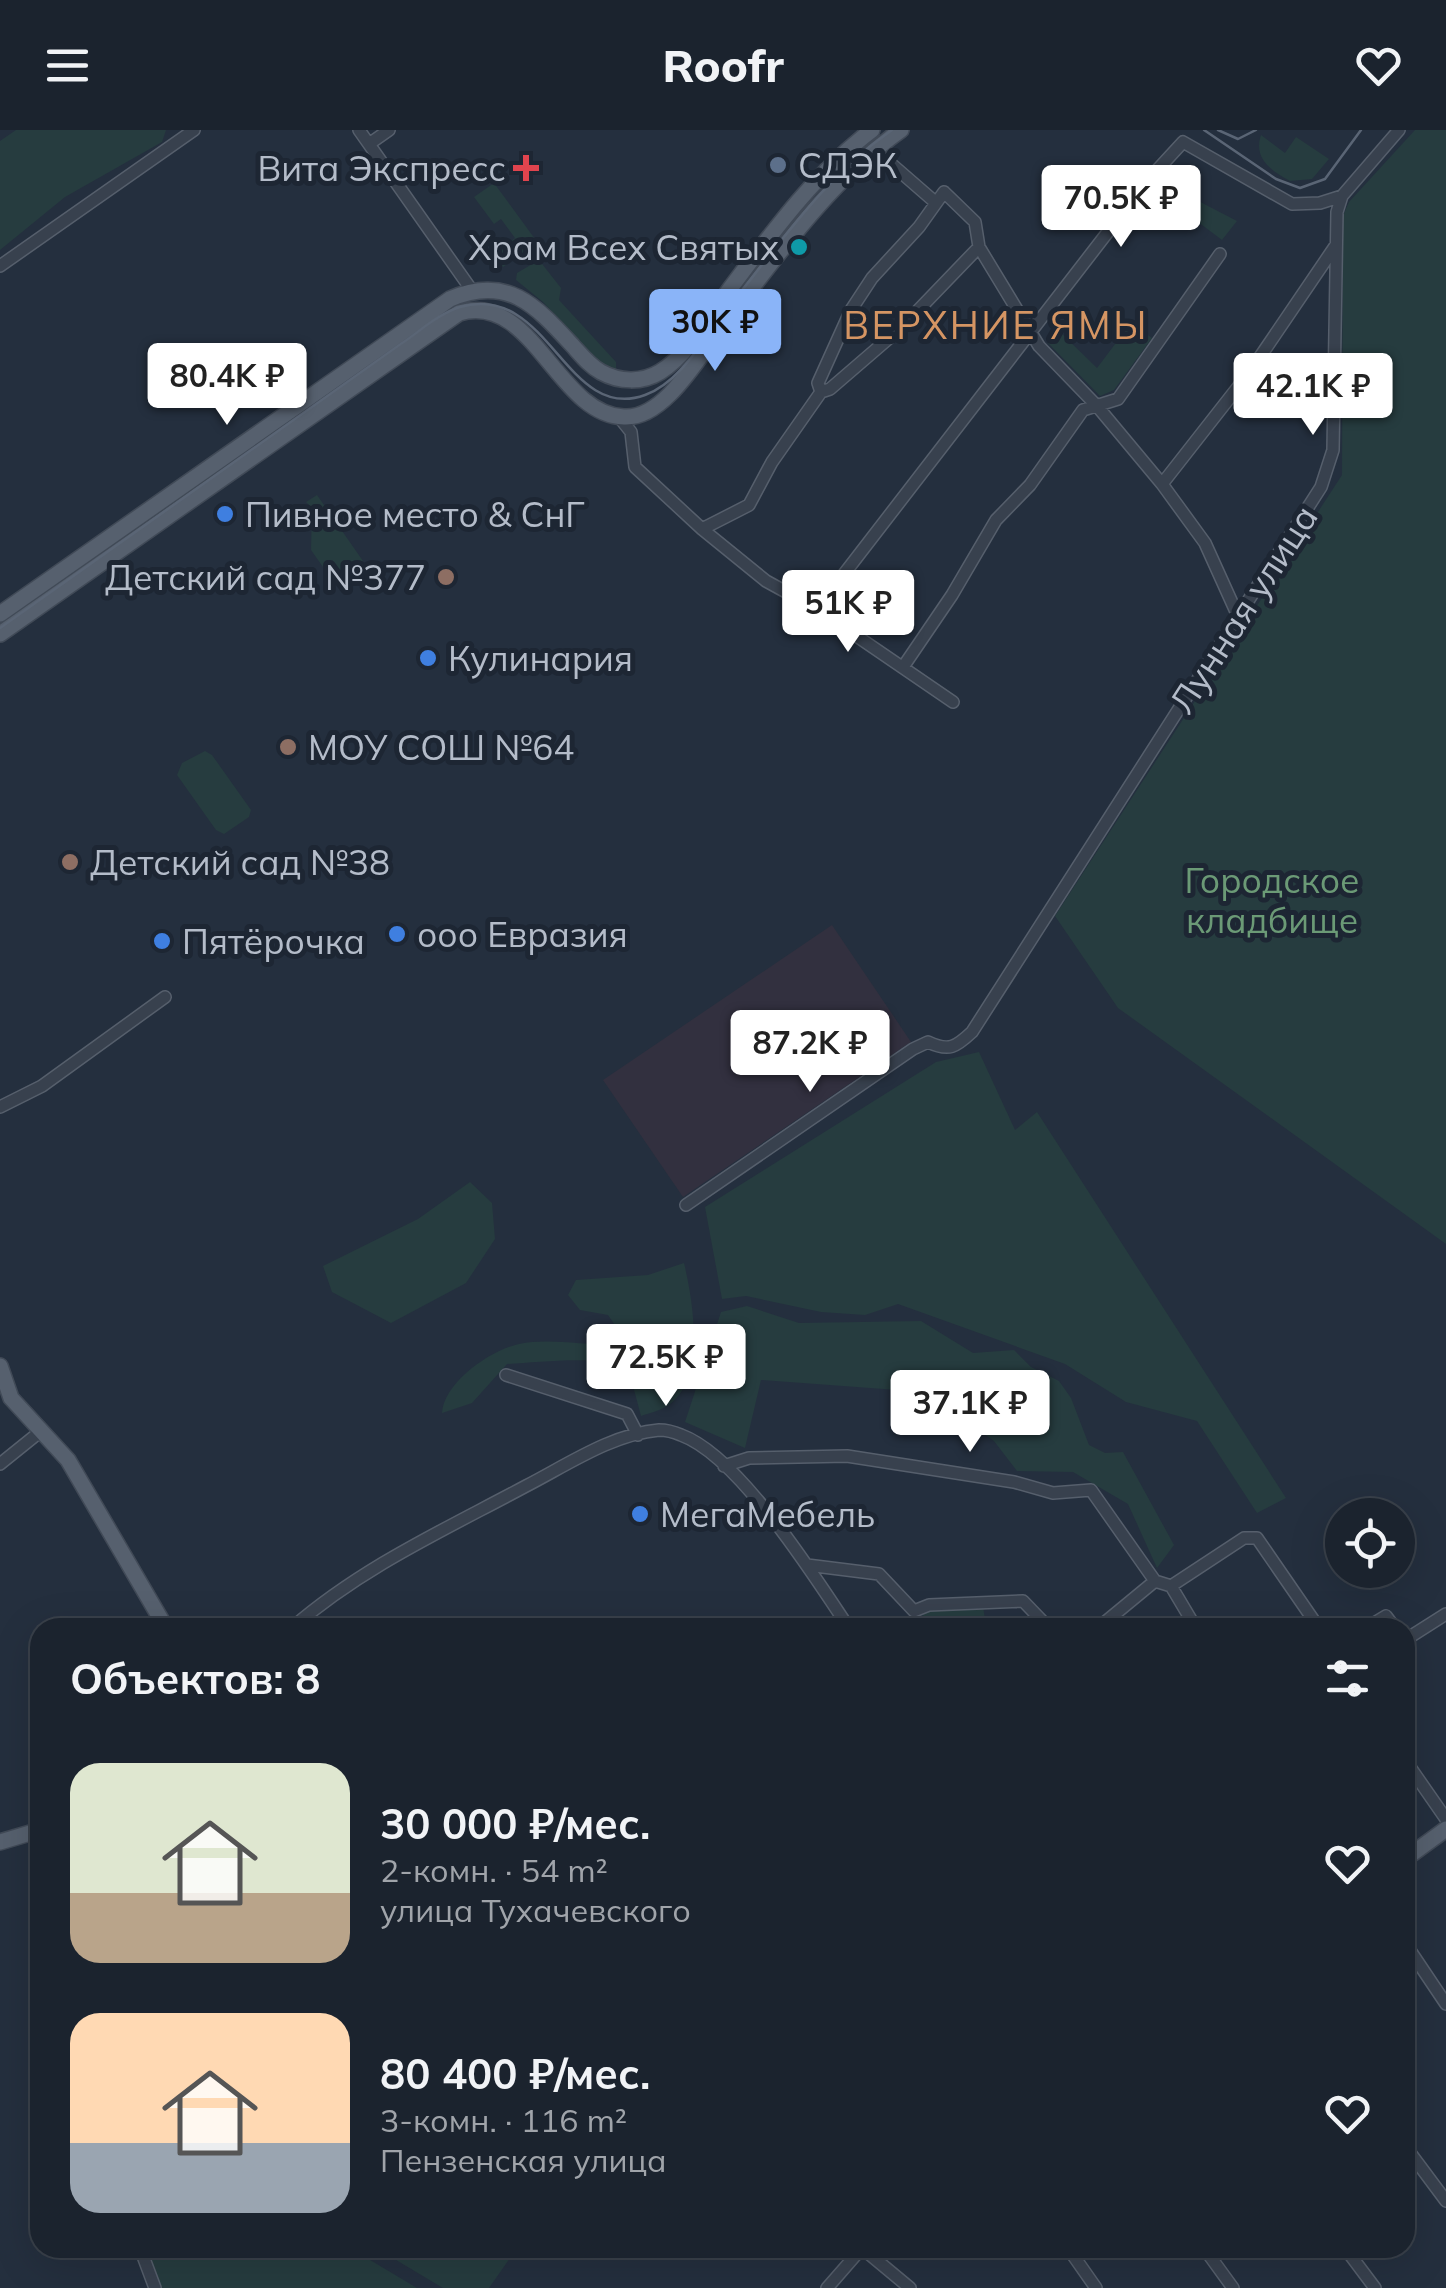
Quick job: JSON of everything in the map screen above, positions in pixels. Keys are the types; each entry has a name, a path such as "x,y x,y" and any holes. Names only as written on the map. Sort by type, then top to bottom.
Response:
{"main road":[{"path":"0,614 450,300 477,291 503,292 531,303 592,367 606,375 621,380 650,376 674,360 804,196 872,130"},
{"path":"0,634 452,317 466,311 497,313 512,324 590,405 620,417 645,413 673,392 844,176 901,130"},
{"path":"477,291 484,310"},
{"path":"0,1366 11,1398 68,1460 160,1618"},
{"path":"1415,1851 1446,1829"},
{"path":"0,1842 30,1833"}],"street":[{"path":"0,266 194,130"},
{"path":"359,130 477,291"},
{"path":"368,144 389,130"},
{"path":"817,610 1148,180 1183,142 1292,204 1320,204 1342,196 1398,130"},
{"path":"874,149 934,202"},
{"path":"821,392 818,383 851,310 872,278 920,228 944,192 974,222 978,247 1031,335 1162,484 1205,543 1238,616"},
{"name":"Лунная улица","path":"686,1205 913,1049 928,1042 942,1049 955,1047 972,1032 1321,487 1333,450 1337,212 1342,196"},
{"path":"1162,484 1249,373 1336,245"},
{"path":"702,529 750,505 772,462 821,392 830,389 902,328 978,247"},
{"path":"902,667 952,595 996,520 1030,485 1083,410 1118,399 1220,254"},
{"path":"620,417 630,432 635,467 702,529 766,581 817,610 953,702"},
{"path":"0,1107 42,1086 165,997"},
{"path":"506,1375 627,1414 638,1435"},
{"path":"303,1618 388,1560 467,1514 591,1451 662,1430 683,1435 702,1446 724,1466 759,1503 842,1618"},
{"path":"0,1464 40,1431"},
{"path":"724,1466 749,1458 847,1456 1014,1482 1053,1493 1090,1490 1154,1581 1171,1586 1190,1618"},
{"path":"1171,1586 1244,1538 1256,1538 1312,1618"},
{"path":"807,1566 879,1574 914,1611 929,1605 1024,1601 1040,1618"},
{"path":"1110,1618 1154,1581"},
{"path":"1415,1634 1446,1614"},
{"path":"1415,1774 1446,1819"},
{"path":"1415,1958 1446,2004"},
{"path":"1415,2159 1446,2201"},
{"path":"144,2258 155,2288"},
{"path":"827,2288 854,2258"},
{"path":"875,2258 910,2288"},
{"path":"1075,2258 1096,2288"},
{"path":"1211,2258 1233,2288"},
{"path":"1352,2258 1374,2288"}],"shaded area":[{"path":"832,925 911,1042 683,1197 603,1080"}],"green space":[{"path":"16,130 166,130 162,142 65,197 0,250 0,141"},
{"name":"Городское кладбище","path":"1415,130 1446,130 1446,1244 1118,1008 1055,916 1342,475 1343,216 1349,202"},
{"path":"1261,135 1285,153 1296,137 1329,159 1312,179 1290,181 1270,168 1262,157"},
{"path":"494,183 535,239 533,246 503,267 496,255 515,238 501,219 494,224 474,197"},
{"path":"1181,192 1237,221 1222,240 1162,195"},
{"path":"539,260 561,288 559,300 616,362 616,370 601,364 543,302 516,280 517,273"},
{"path":"1131,323 1152,338 1114,390 1100,396 1048,343 1058,330 1097,368"},
{"path":"317,495 363,561 335,584 311,550 312,508 306,502"},
{"path":"205,751 212,755 251,810 249,817 224,834 216,830 177,775 182,763"},
{"path":"979,1052 1015,1130 1037,1112 1286,1498 1257,1513 1197,1421 1126,1402 1065,1364 898,1304 865,1315 821,1312 746,1296 722,1299 705,1207 936,1062"},
{"path":"470,1182 492,1203 495,1239 466,1283 391,1323 332,1292 323,1266 418,1219"},
{"path":"684,1263 693,1317 693,1358 681,1392 667,1406 641,1416 628,1367 568,1360 507,1364 472,1403 442,1413 460,1379 483,1360 508,1347 542,1342 612,1345 621,1334 608,1315 580,1310 568,1295 576,1280 648,1275"},
{"path":"747,1306 799,1323 921,1321 973,1353 1014,1350 1031,1367 1059,1381 1071,1398 1089,1445 1105,1453 1123,1452 1174,1545 1157,1568 1128,1504 1073,1472 1017,1471 994,1441 924,1392 761,1380 745,1448 685,1422 721,1312"},
{"path":"983,1606 985,1618 919,1618 932,1608"},
{"path":"150,2258 367,2258 417,2288 162,2288"},
{"path":"393,2258 510,2258 489,2288 443,2288"}],"tram line":[{"path":"0,628 430,323 460,307 490,305 515,314 595,390 618,398 658,389 691,358 824,190 892,130"},
{"path":"1204,130 1276,179 1300,188 1325,179 1361,130"},
{"path":"1218,130 1238,139 1256,130"}],"place":[{"name":"СДЭК","path":"778,165"},
{"name":"Вита Экспресс","path":"526,168"},
{"name":"Храм Всех Святых","path":"799,247"},
{"name":"Пивное место & СнГ","path":"225,514"},
{"name":"Детский сад №377","path":"446,577"},
{"name":"Кулинария","path":"428,658"},
{"name":"МОУ СОШ №64","path":"288,747"},
{"name":"Детский сад №38","path":"70,862"},
{"name":"ооо Евразия","path":"397,934"},
{"name":"Пятёрочка","path":"162,941"},
{"name":"МегаМебель","path":"640,1514"}],"district":[{"name":"ВЕРХНИЕ ЯМЫ","path":"996,325"}]}
